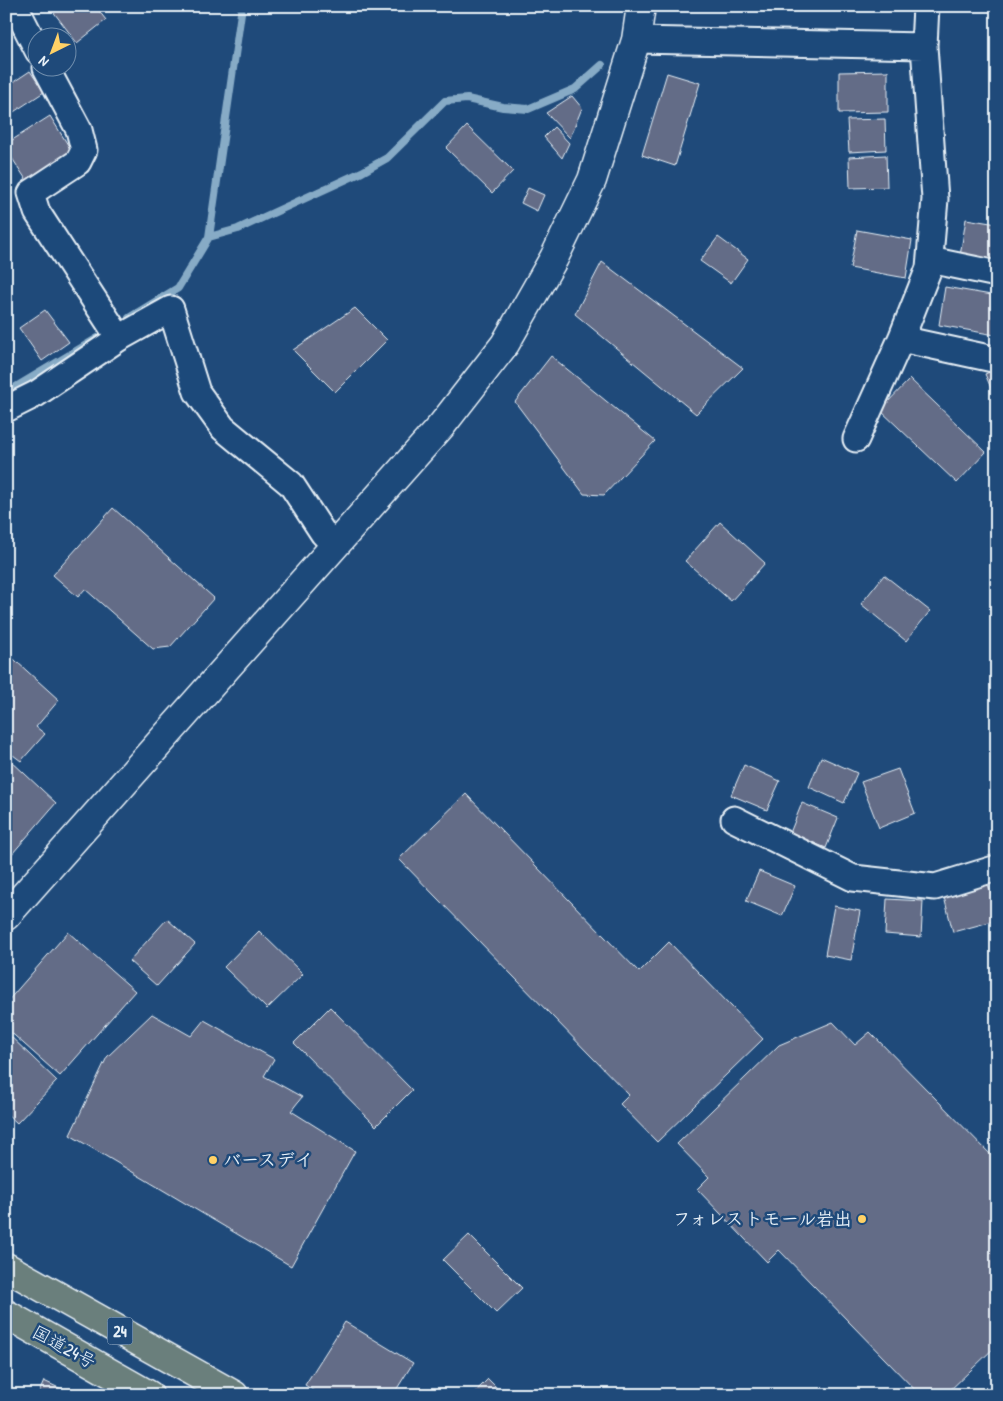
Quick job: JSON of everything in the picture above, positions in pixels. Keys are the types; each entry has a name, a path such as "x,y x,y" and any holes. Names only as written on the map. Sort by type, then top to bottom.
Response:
{"highway":[{"name":"24","path":"6,1267 234,1395"},
{"name":"国道24号","path":"6,1314 149,1395"}],"street":[{"path":"15,6 28,31"},
{"path":"6,916 442,425 505,344 554,258 592,180 636,40 641,6"},
{"path":"856,438 901,339 929,268 935,198 924,46 926,6"},
{"path":"636,40 924,46"},
{"path":"51,78 79,130 84,150 78,162 31,193 37,212 119,338"},
{"path":"930,260 997,274"},
{"path":"6,410 36,394 119,338 171,309 198,392 223,428 291,484 323,533 335,546"},
{"path":"901,339 993,359 997,357"},
{"path":"734,819 853,878 935,888 997,868"}],"building":[{"path":"49,6 95,6 106,20 78,42 78,28 66,28"},
{"path":"854,6 902,6 902,7 854,8"},
{"path":"888,71 888,112 839,113 839,72"},
{"path":"28,72 28,78 35,78 44,92 6,117 6,87"},
{"path":"667,73 700,83 675,166 642,155"},
{"path":"572,96 582,108 570,138 546,113"},
{"path":"50,116 73,153 27,181 6,149 6,144"},
{"path":"885,119 886,150 849,152 847,120"},
{"path":"467,126 513,171 492,193 446,148"},
{"path":"554,127 569,143 562,158 544,137"},
{"path":"886,155 887,187 850,188 849,157"},
{"path":"528,188 544,195 537,211 521,203"},
{"path":"966,219 997,224 997,263 960,256"},
{"path":"857,230 912,240 906,278 850,268"},
{"path":"718,237 748,259 731,283 700,261"},
{"path":"602,262 743,368 696,414 575,314"},
{"path":"945,287 997,296 995,335 939,325"},
{"path":"355,308 387,340 335,392 293,350"},
{"path":"45,310 69,342 42,361 19,328"},
{"path":"551,356 655,441 604,495 584,494 515,402"},
{"path":"997,369 997,402 985,374"},
{"path":"910,379 986,452 957,483 880,410"},
{"path":"113,508 214,598 170,647 153,649 85,589 78,597 53,575"},
{"path":"720,522 765,563 731,601 685,561"},
{"path":"884,575 930,611 906,641 861,604"},
{"path":"6,652 59,700 36,727 45,734 21,761 13,755 9,759 56,803 6,861"},
{"path":"821,757 857,773 844,803 809,787"},
{"path":"744,765 780,781 767,810 731,795"},
{"path":"898,769 915,813 879,828 861,782"},
{"path":"466,794 639,972 669,942 763,1039 657,1142 620,1104 629,1095 399,859"},
{"path":"802,803 838,818 826,848 790,833"},
{"path":"759,871 795,886 782,916 746,901"},
{"path":"988,884 997,913 997,920 953,932 944,897"},
{"path":"887,899 923,901 921,937 885,934"},
{"path":"834,906 860,911 851,960 825,955"},
{"path":"167,919 195,944 157,986 129,961"},
{"path":"259,931 303,974 267,1009 224,967"},
{"path":"68,932 135,991 60,1076 6,1028 6,1003"},
{"path":"330,1007 412,1090 376,1126 294,1043"},
{"path":"152,1014 191,1036 204,1020 274,1059 264,1076 302,1097 291,1111 355,1151 291,1266 70,1135 107,1057"},
{"name":"フォレストモール岩出","path":"833,1022 855,1045 870,1032 997,1161 997,1345 945,1395 920,1395 779,1250 767,1262 697,1189 709,1177 677,1144 779,1045"},
{"path":"6,1032 57,1081 17,1123 6,1113"},
{"path":"469,1235 522,1288 496,1313 443,1260"},
{"path":"345,1322 413,1363 393,1395 320,1395 305,1385"},
{"path":"488,1379 504,1395 472,1395"},
{"path":"44,1381 74,1395 38,1395"}],"waterway":[{"path":"129,318 178,288 209,237 242,6"},
{"path":"209,237 238,229 362,172 387,158 445,101 467,99 503,107 528,109 575,89 602,65"},
{"path":"6,393 98,338"}],"place":[{"name":"バースデイ","path":"213,1160"},
{"name":"フォレストモール岩出","path":"862,1219"}]}
